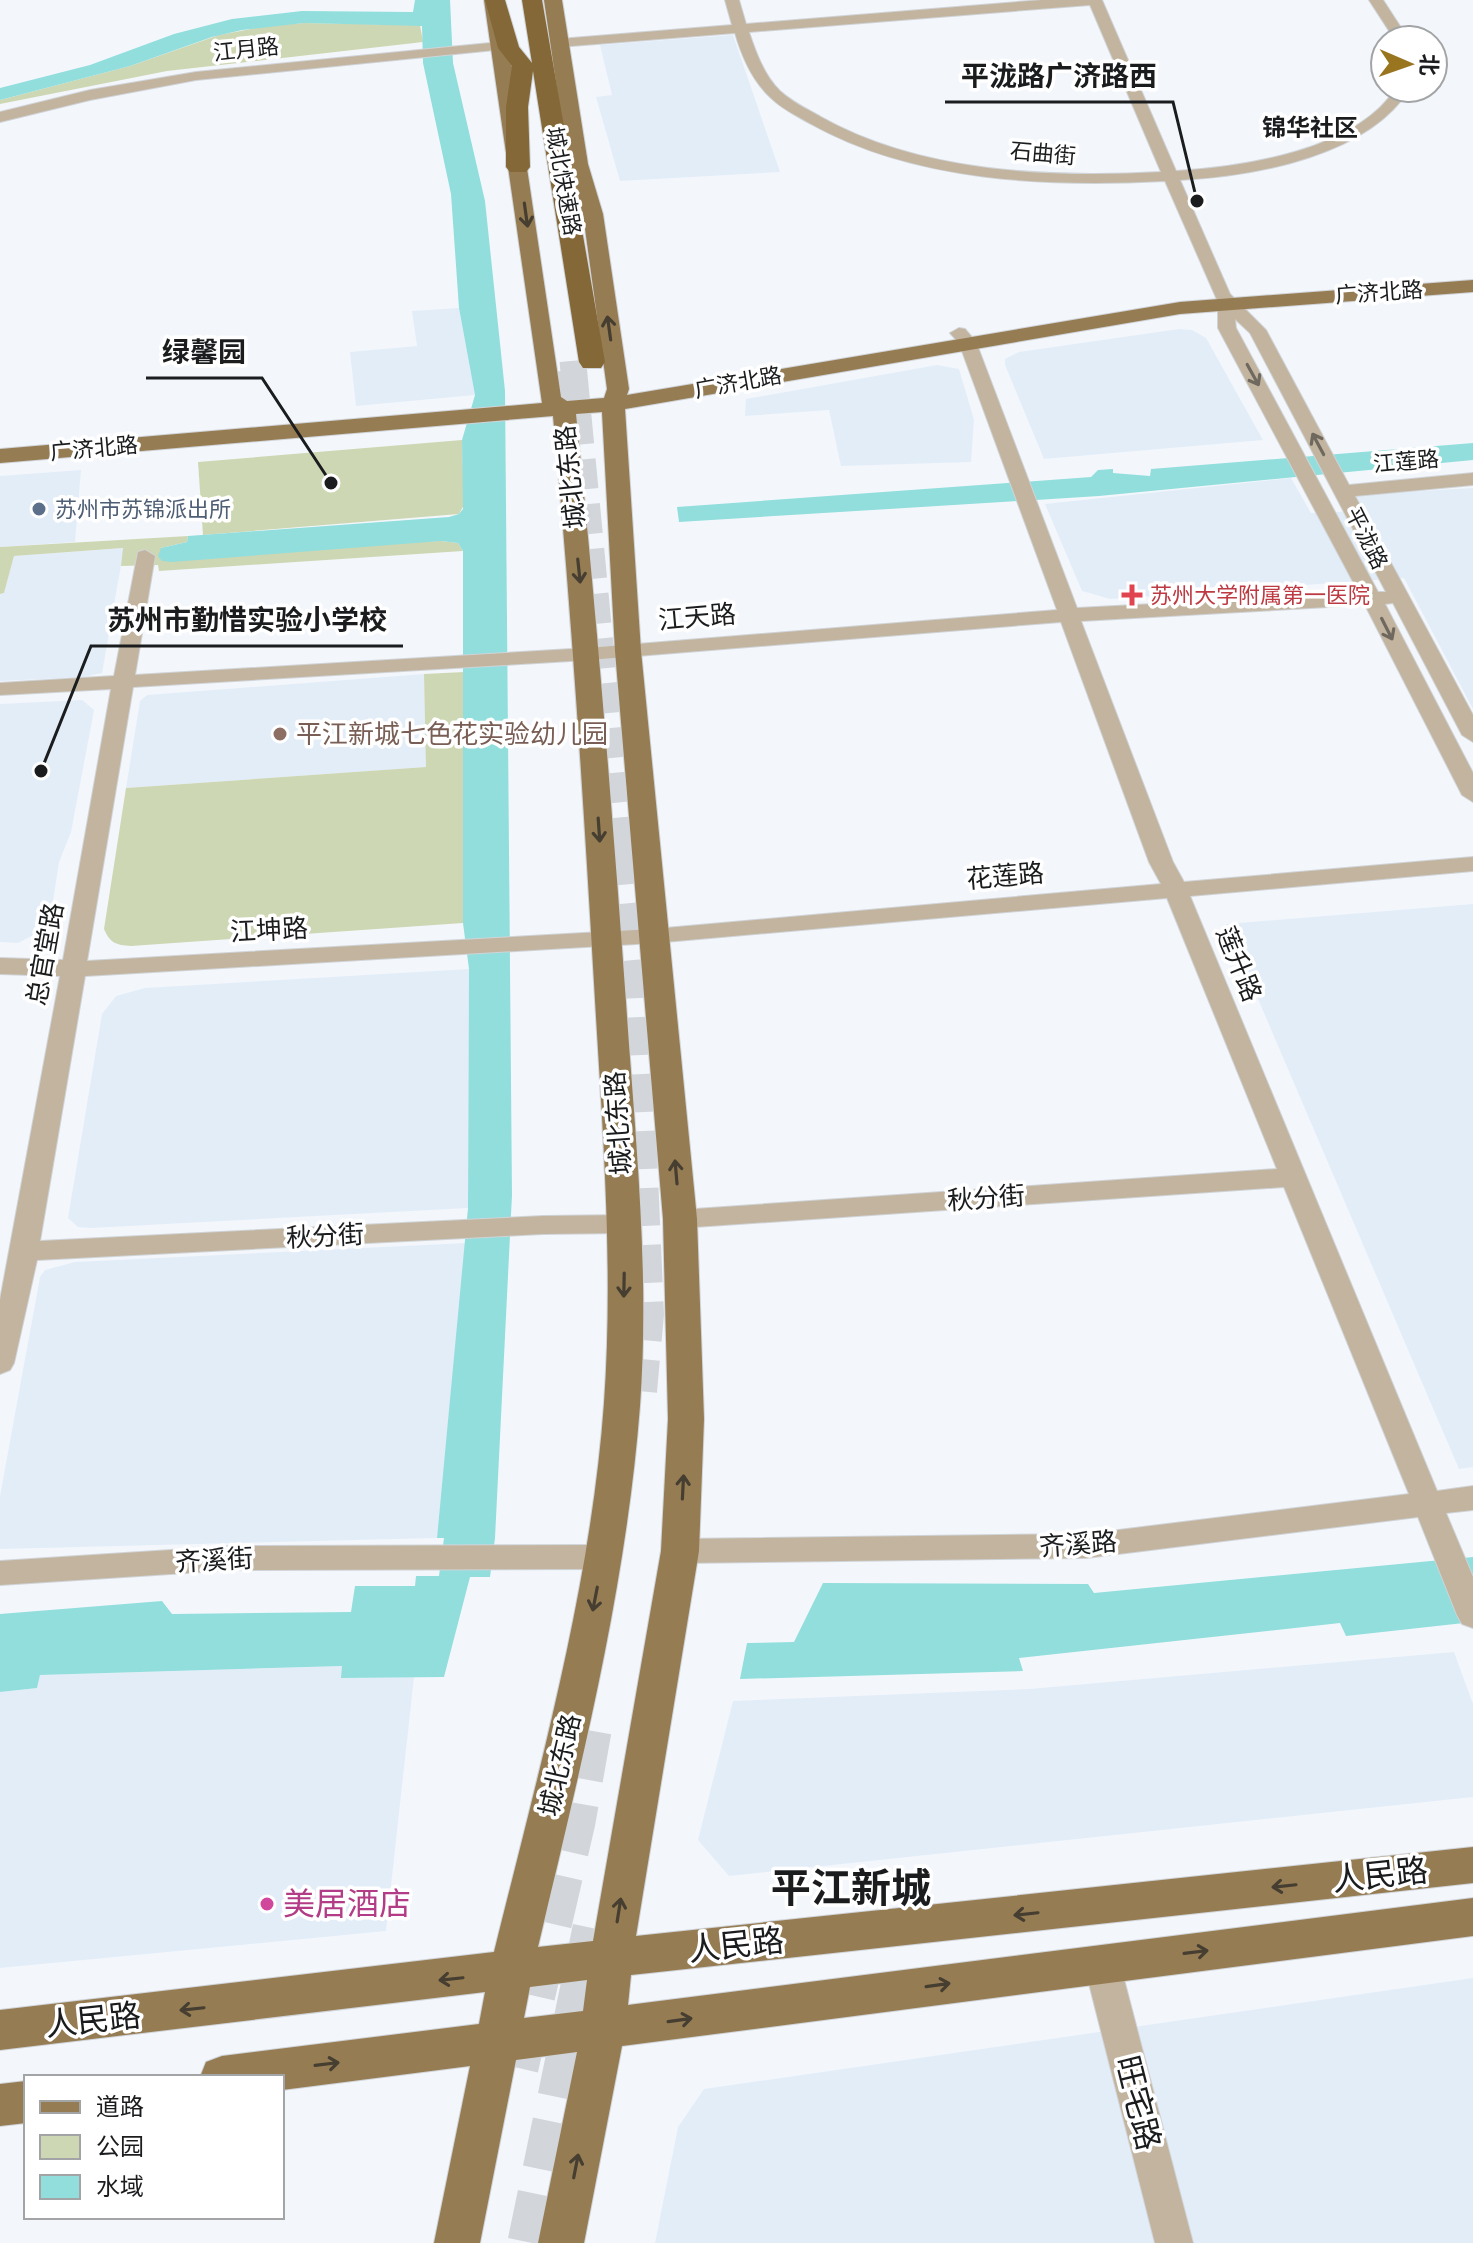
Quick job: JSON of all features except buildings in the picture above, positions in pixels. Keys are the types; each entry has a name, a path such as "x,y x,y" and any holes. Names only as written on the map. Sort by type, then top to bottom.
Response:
{"highway":[{"path":"494,0 509,48 534,65 562,102 578,164"},
{"name":"城北快速路","path":"512,0 534,65"},
{"name":"城北快速路","path":"532,0 534,65 557,257 581,362"},
{"path":"518,167 517,107 534,65 550,0"}],"main road":[{"name":"城北东路","path":"457,2243 511,1972 570,1724 603,1557 622,1404 625,1224 588,654 557,404 494,0"},
{"name":"城北东路","path":"550,0 578,164 593,214 615,397 628,651 680,1219 686,1419 680,1551 611,1958 603,2030 561,2243"},
{"name":"广济北路","path":"0,456 557,404 963,338 1224,300 1281,305 1468,283"},
{"name":"广济北路","path":"0,448 460,414"},
{"name":"人民路","path":"0,2030 611,1958 1473,1865"},
{"name":"人民路","path":"238,2075 1473,1917"},
{"path":"0,2105 24,2102"}],"street":[{"name":"石曲街","path":"732,0 750,62 762,82 787,104 856,139 955,165 1054,179 1171,178 1242,168 1338,141 1375,119 1391,104"},
{"path":"559,43 740,26 1095,0"},
{"name":"平泷路","path":"1095,0 1224,300 1227,328 1473,795"},
{"path":"1376,0 1392,24"},
{"name":"江月路","path":"0,117 90,95 196,76 500,46"},
{"name":"平泷路","path":"1224,300 1257,330 1473,735"},
{"name":"莲升路","path":"963,338 1161,862 1175,888 1473,1615"},
{"name":"江莲路","path":"1342,491 1473,479"},
{"name":"总官堂路","path":"0,1363 25,1251 145,556"},
{"name":"江天路","path":"0,689 588,654 1069,615 1398,597"},
{"name":"花莲路","path":"541,943 654,936 1473,864"},
{"name":"江坤路","path":"0,966 73,968 541,943"},
{"name":"秋分街","path":"680,1219 1292,1177"},
{"name":"秋分街","path":"25,1251 543,1225 625,1224"},
{"name":"齐溪路","path":"680,1551 1086,1546 1473,1498"},
{"name":"齐溪街","path":"0,1573 233,1558 603,1557"},
{"name":"旺宅路","path":"1102,1964 1174,2243"}],"shaded area":[{"path":"733,35 780,172 620,181 596,97 612,95 600,45"},
{"path":"459,308 475,395 356,406 350,352 417,346 412,311"},
{"path":"1179,329 1192,330 1206,338 1263,440 1044,459 1005,359 1019,352"},
{"path":"937,365 959,369 974,420 971,462 841,466 829,410 745,416 746,399"},
{"name":"苏州市苏锦派出所","path":"81,470 75,542 0,547 0,476"},
{"name":"苏州大学附属第一医院","path":"1291,478 1311,513 1361,511 1353,495 1473,488 1473,709 1404,578 1110,599 1082,591 1045,504"},
{"path":"124,548 102,673 83,677 0,681 0,594 4,593 14,556"},
{"name":"平江新城七色花实验幼儿园","path":"424,674 427,767 126,788 140,701 147,695"},
{"path":"82,700 94,710 71,832 59,862 49,927 18,943 0,942 0,704"},
{"path":"1473,904 1473,1467 1459,1469 1226,924"},
{"path":"469,969 468,1208 91,1228 78,1227 68,1218 102,1014 116,996 145,988"},
{"path":"466,1243 437,1538 0,1549 0,1496 40,1277 45,1270 75,1262"},
{"path":"1454,1652 1473,1704 1473,1797 729,1876 698,1840 733,1701 1029,1689"},
{"path":"343,1666 342,1678 414,1677 386,1931 0,1968 0,1692 37,1688 40,1675"},
{"path":"1473,1978 1473,2243 655,2243 678,2127 704,2089"}],"green space":[{"path":"304,23 420,25 423,42 167,71 0,104 0,100 130,66 219,35"},
{"path":"462,440 464,505 459,514 203,535 198,462"},
{"path":"188,536 187,542 161,548 441,541 458,543 463,551 159,571 158,565 121,566 123,548 14,556 4,593 0,594 0,547"},
{"path":"464,672 463,923 131,946 111,940 104,929 126,788 426,767 424,674"}],"water":[{"path":"415,0 450,0 453,63 485,201 505,391 512,1195 495,1538 490,1577 470,1577 444,1677 341,1678 342,1666 40,1675 37,1688 0,1692 0,1614 162,1601 172,1614 351,1612 355,1586 415,1586 416,1576 439,1576 444,1538 437,1538 468,1208 469,969 463,923 463,551 458,543 441,541 172,562 162,561 158,556 161,548 187,542 188,536 449,517 463,509 462,440 475,395 459,308 451,194 423,63 422,26 304,23 242,30 212,37 130,66 0,100 0,88 90,65 174,34 232,19 302,11 413,12"},
{"path":"1473,443 1473,460 1099,496 679,522 677,507 1091,477 1098,470 1113,469 1113,473 1150,476 1151,469"},
{"path":"1473,1557 1473,1622 1346,1636 1340,1623 1019,1658 1023,1671 740,1679 747,1643 794,1642 823,1583 1088,1584 1094,1593"}],"tunnel":[{"path":"571,361 572,372"},
{"path":"572,370 618,849"},
{"path":"618,847 631,992 645,1314 638,1391"},
{"path":"514,2067 571,1821 590,1713"},
{"path":"532,2243 597,1929"}],"place":[{"name":"平泷路广济路西","path":"1197,201"},
{"name":"绿馨园","path":"331,483"},
{"name":"苏州市苏锦派出所","path":"39,509"},
{"name":"苏州大学附属第一医院","path":"1132,595"},
{"name":"平江新城七色花实验幼儿园","path":"280,734"},
{"name":"苏州市勤惜实验小学校","path":"41,771"},
{"name":"美居酒店","path":"267,1904"}],"district":[{"name":"锦华社区","path":"1310,128"},
{"name":"平江新城","path":"851,1888"}]}
